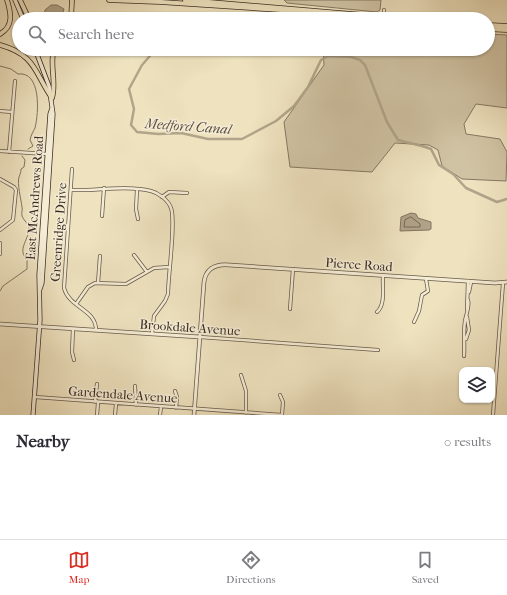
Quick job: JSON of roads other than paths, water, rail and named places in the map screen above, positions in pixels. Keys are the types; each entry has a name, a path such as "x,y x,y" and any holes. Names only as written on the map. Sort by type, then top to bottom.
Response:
{"main road":[{"path":"71,12 72,0"},
{"path":"109,0 161,2 292,12"},
{"path":"185,0 318,12"},
{"path":"0,34 8,27 11,21 7,1"},
{"path":"18,1 21,12"},
{"path":"18,1 25,12"},
{"path":"495,25 507,26"},
{"path":"495,29 507,30"},
{"path":"0,45 12,50"},
{"path":"23,56 33,64 52,98"},
{"name":"East McAndrews Road","path":"33,415 40,326 40,289 42,283 50,114 52,108 52,98 48,80 38,56"},
{"path":"52,56 54,90 52,98"}],"street":[{"path":"9,152 14,81"},
{"path":"0,111 12,112"},
{"path":"0,151 49,154"},
{"name":"Greenridge Drive","path":"72,169 64,284 68,297 92,316 96,322 96,330"},
{"path":"0,179 14,186 16,190 13,220 0,230"},
{"path":"102,216 104,188"},
{"path":"71,190 89,191 104,188 153,192 162,196 169,204 172,212 167,297 154,316 152,334"},
{"path":"137,190 136,209 138,219"},
{"path":"162,196 169,192 187,193"},
{"path":"0,244 0,254"},
{"path":"134,255 147,272"},
{"path":"98,283 100,256"},
{"name":"Pierce Road","path":"200,338 204,278 211,268 226,264 470,282 505,283"},
{"path":"76,304 88,287 98,283 126,284 157,267 169,267"},
{"path":"290,308 293,269"},
{"path":"377,312 382,306 383,276"},
{"path":"414,322 419,311 422,295 428,290 426,278"},
{"path":"464,356 466,339 464,334 470,282"},
{"path":"493,415 505,283"},
{"name":"Brookdale Avenue","path":"0,324 378,350"},
{"path":"73,328 72,352 74,360"},
{"path":"194,415 200,338"},
{"path":"241,375 246,391 246,413"},
{"path":"97,384 97,415"},
{"path":"135,386 136,405"},
{"path":"175,391 177,397 176,408"},
{"path":"280,395 283,402 282,415"},
{"name":"Gardendale Avenue","path":"35,397 97,403 282,415"},
{"path":"115,415 116,404"},
{"path":"160,415 161,407"}],"water":[{"path":"51,5 57,5 64,9 63,12 45,12"},
{"path":"411,213 416,214 418,218 431,222 431,229 400,231 401,217"}],"waterway":[{"name":"Medford Canal","path":"150,56 142,65 129,89 134,109 131,125 137,132 158,134 181,133 208,139 242,139 276,121 294,106 308,87 321,60 328,56"},
{"name":"Medford Canal","path":"328,56 351,57 360,60 365,65 387,122 398,140 431,149 439,165 453,174 466,188 497,202 507,199"},
{"path":"0,66 11,69 18,74 25,75 31,79 35,86 37,94 37,112 35,128 30,140 33,146 28,149"},
{"path":"0,291 3,286 27,269 27,259 24,256 23,249 29,229 22,216 18,184 21,169 24,167 25,160 22,156"}]}
